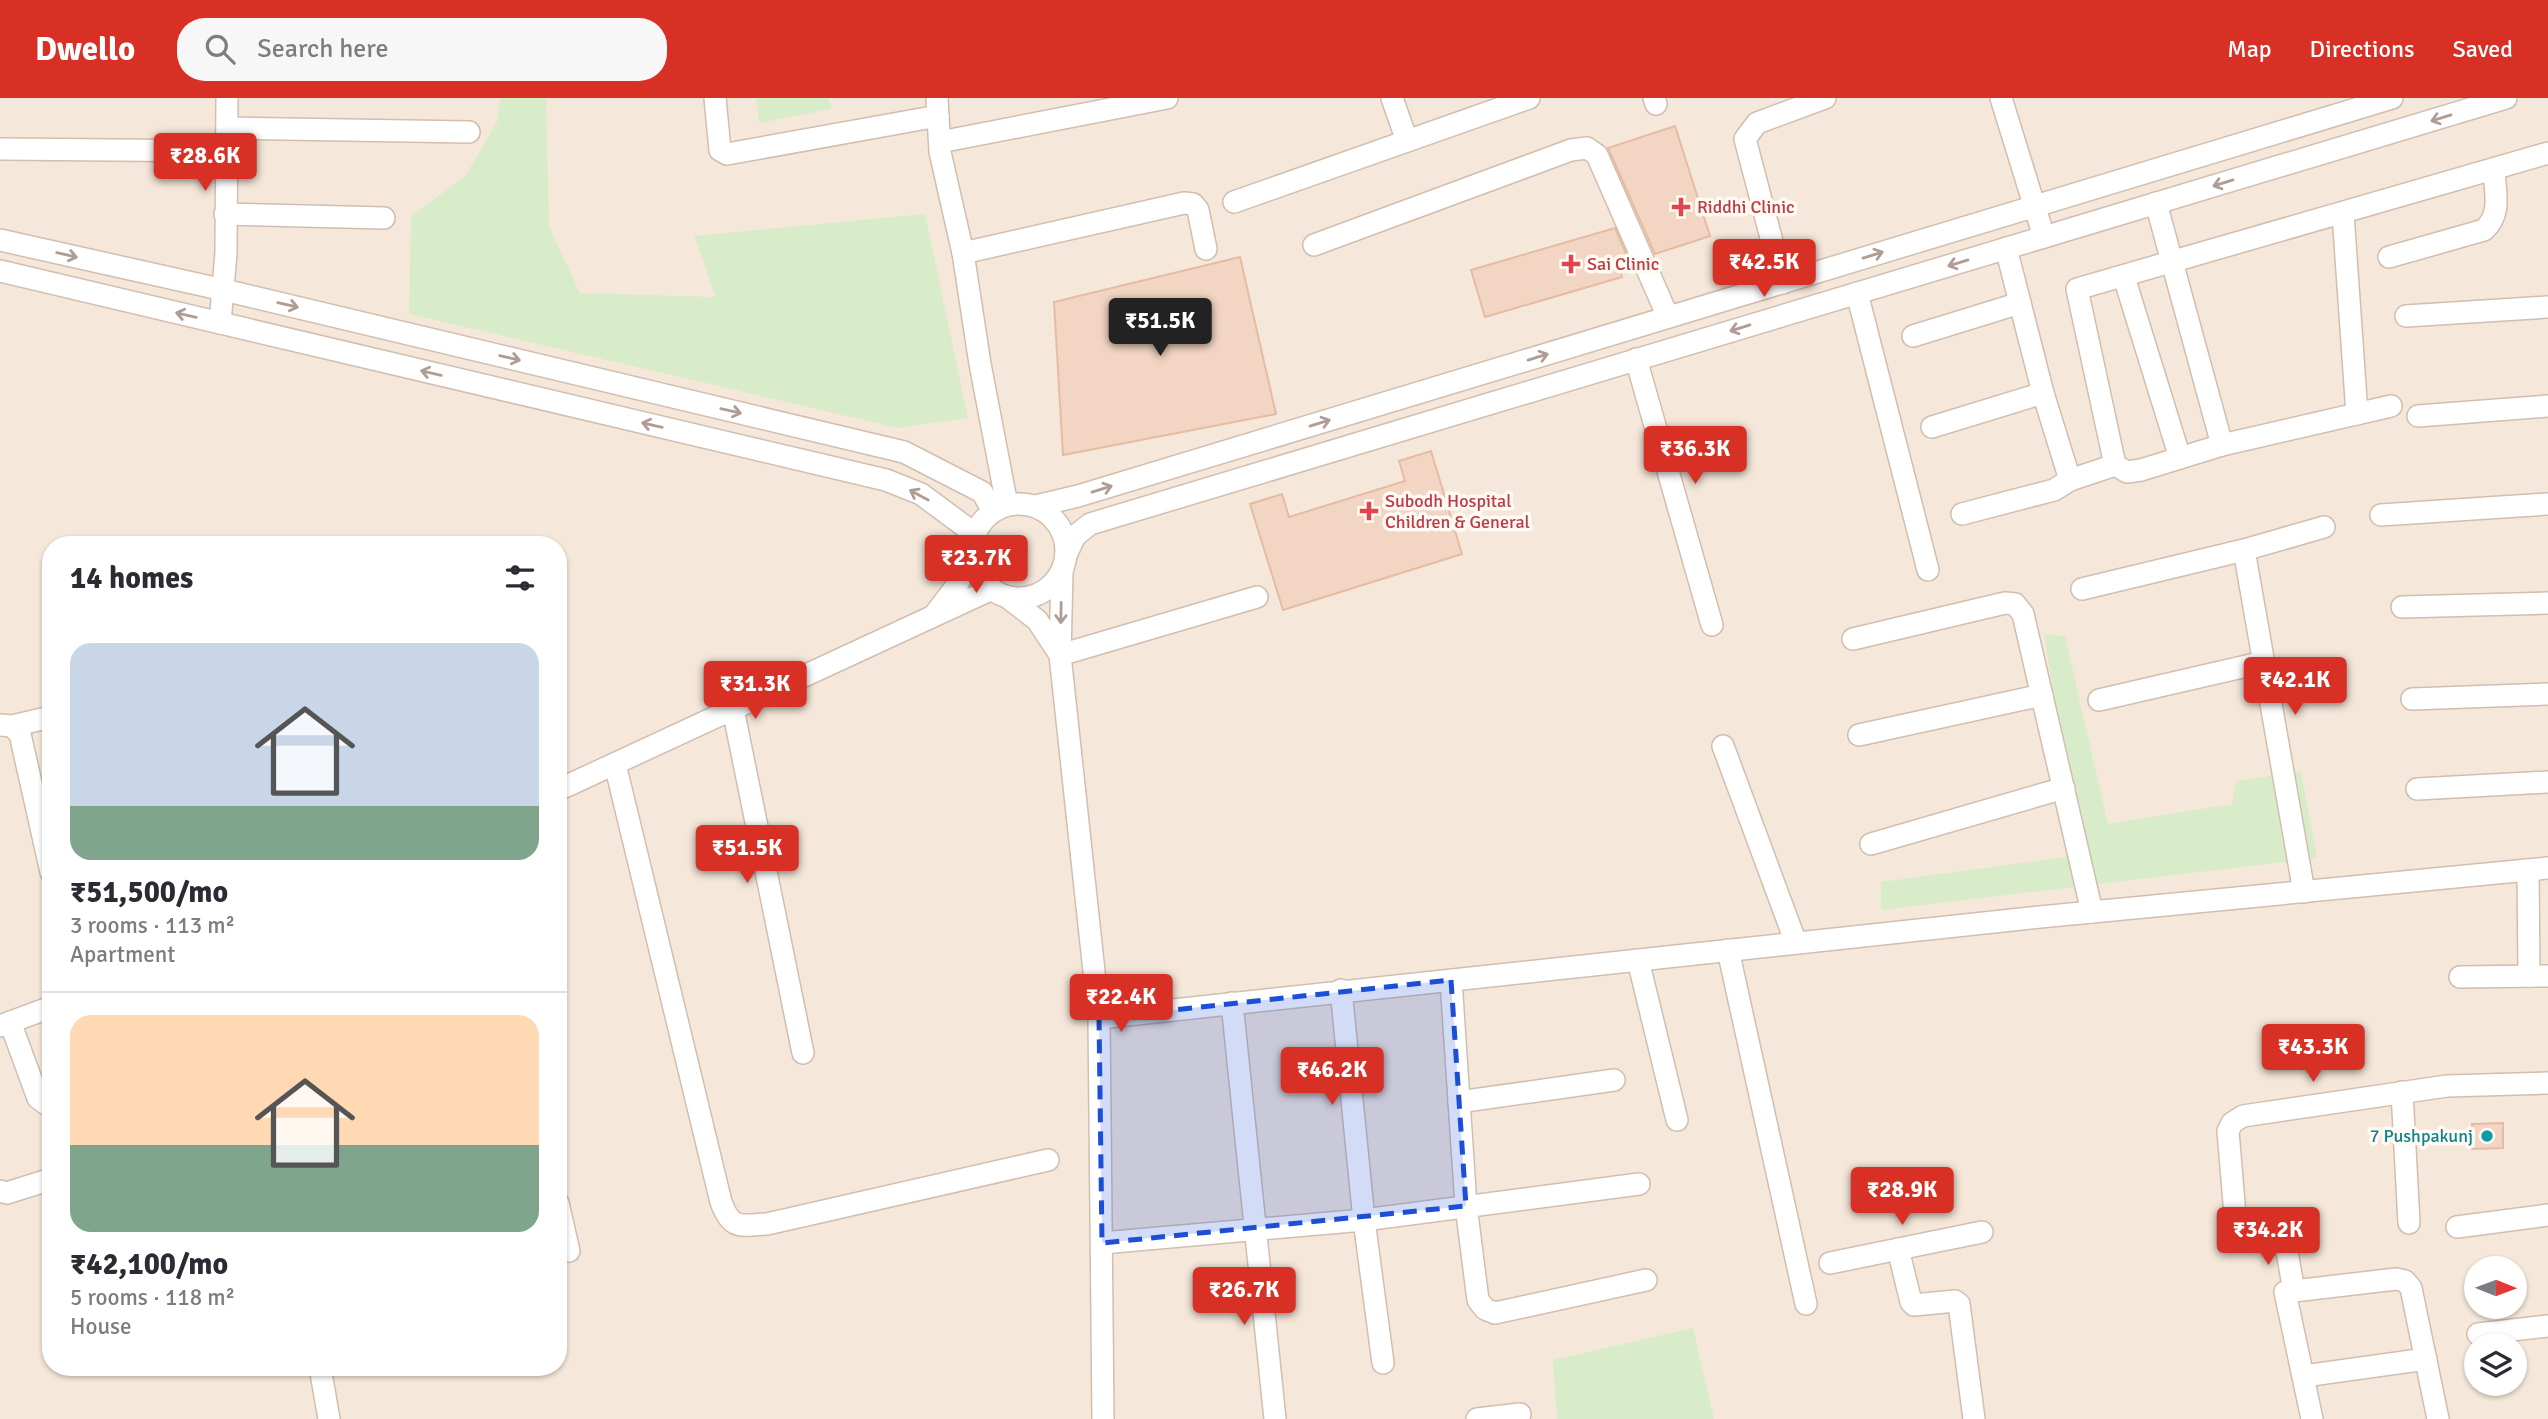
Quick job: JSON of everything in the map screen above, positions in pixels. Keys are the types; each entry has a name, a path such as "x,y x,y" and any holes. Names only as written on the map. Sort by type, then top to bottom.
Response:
{"street":[{"path":"220,323 224,290 227,98"},
{"path":"715,98 720,150 727,154 937,107 940,142 963,253 1000,508"},
{"path":"940,142 1167,98"},
{"path":"1392,98 1407,141"},
{"path":"1234,202 1529,98"},
{"path":"1783,283 1745,139 1757,123 1825,98"},
{"path":"2001,98 2044,237"},
{"path":"1036,506 1078,496 1783,283 2366,102 2392,98"},
{"path":"567,786 934,615 1000,593 1023,598 1039,594 1053,584 1075,536 1090,524 2507,98"},
{"path":"227,128 468,132"},
{"path":"1314,245 1570,150 1587,148 1597,155 1668,317"},
{"path":"0,149 228,151"},
{"path":"2115,465 2077,289 2548,153"},
{"path":"2389,257 2484,230 2493,222 2496,214 2494,170"},
{"path":"963,253 1184,203 1193,204 1198,210 1206,248"},
{"path":"2156,203 2222,445"},
{"path":"225,214 384,218"},
{"path":"2343,214 2357,414"},
{"path":"0,240 224,290 904,453 982,492 1000,508"},
{"path":"2006,248 2043,393 2070,480"},
{"path":"0,271 886,480 921,494 974,541 974,563 981,578 1037,620 1060,654"},
{"path":"2124,277 2180,458"},
{"path":"1857,293 1928,570"},
{"path":"1913,336 2020,303"},
{"path":"2406,316 2548,307"},
{"path":"1636,359 1712,625"},
{"path":"1932,427 2043,393"},
{"path":"1962,514 2054,490 2070,480 2115,465 2127,471 2222,445 2391,406"},
{"path":"2418,416 2548,406"},
{"path":"934,615 958,584 982,521 1000,508 1022,503 1036,506 1049,514 1059,525 1065,538 1060,654 1099,1018 1104,1419"},
{"path":"2381,515 2548,504"},
{"path":"2082,589 2244,550 2324,527"},
{"path":"2244,550 2304,892"},
{"path":"1060,654 1257,597"},
{"path":"1853,639 2005,603 2015,604 2023,614 2092,912"},
{"path":"2402,607 2548,603"},
{"path":"2099,700 2264,662"},
{"path":"2412,699 2548,694"},
{"path":"1859,735 2042,695"},
{"path":"733,709 803,1053"},
{"path":"6,725 42,719"},
{"path":"6,725 20,734 42,832"},
{"path":"1723,746 1796,943"},
{"path":"615,764 727,1218 738,1225 767,1224 1048,1160"},
{"path":"2417,789 2548,782"},
{"path":"1871,844 2064,788"},
{"path":"1099,1018 2092,912 2538,869 2538,976 2460,977"},
{"path":"1728,950 1806,1304"},
{"path":"1638,960 1677,1120"},
{"path":"1451,980 1466,1206 1478,1300 1485,1309 1495,1313 1646,1280"},
{"path":"1342,990 1364,1220 1382,1363"},
{"path":"1233,1003 1275,1419"},
{"path":"42,1010 5,1024 38,1098 42,1101"},
{"path":"1459,1102 1614,1080"},
{"path":"2237,1239 2228,1131 2232,1123 2243,1116 2447,1086 2548,1083"},
{"path":"2402,1092 2409,1223"},
{"path":"0,1191 7,1193 42,1182"},
{"path":"1102,1243 1364,1220 1639,1184"},
{"path":"2457,1227 2548,1215"},
{"path":"1830,1263 1982,1232"},
{"path":"2284,1235 2294,1290"},
{"path":"567,1242 569,1251"},
{"path":"1898,1249 1914,1305 1955,1301 1959,1304 1973,1419"},
{"path":"2312,1419 2285,1292 2396,1279 2405,1281 2411,1288 2438,1419"},
{"path":"2487,1333 2548,1326"},
{"path":"2304,1376 2426,1359"},
{"path":"322,1376 329,1419"},
{"path":"1477,1419 1520,1414"}],"highlighted area":[{"path":"1451,980 1466,1206 1102,1243 1099,1018"}],"shaded area":[{"path":"0,98 2548,98 2548,1419 0,1419"}],"green space":[{"path":"500,98 546,98 549,227 580,293 716,297 694,236 925,214 968,418 898,428 409,314 411,216 465,176 497,122"},
{"path":"756,98 829,98 831,109 759,123"},
{"path":"2044,634 2065,636 2108,824 2232,804 2236,781 2301,771 2317,858 1881,910 1881,882 2079,855"},
{"path":"1693,1328 1714,1419 1557,1419 1553,1360"}],"building":[{"path":"1675,126 1710,236 1655,254 1608,148"},
{"path":"1615,228 1630,263 1619,266 1622,277 1485,317 1471,270"},
{"path":"1240,257 1276,414 1063,455 1054,302"},
{"path":"1431,451 1462,554 1283,610 1250,504 1282,494 1289,517 1405,481 1399,461"},
{"name":"7 Pushpakunj","path":"2503,1123 2503,1148 2472,1149 2472,1124"}],"place":[{"name":"Riddhi Clinic","path":"1681,207"},
{"name":"Sai Clinic","path":"1571,264"},
{"name":"Subodh Hospital Children & General","path":"1369,511"},
{"name":"7 Pushpakunj","path":"2487,1136"}]}
